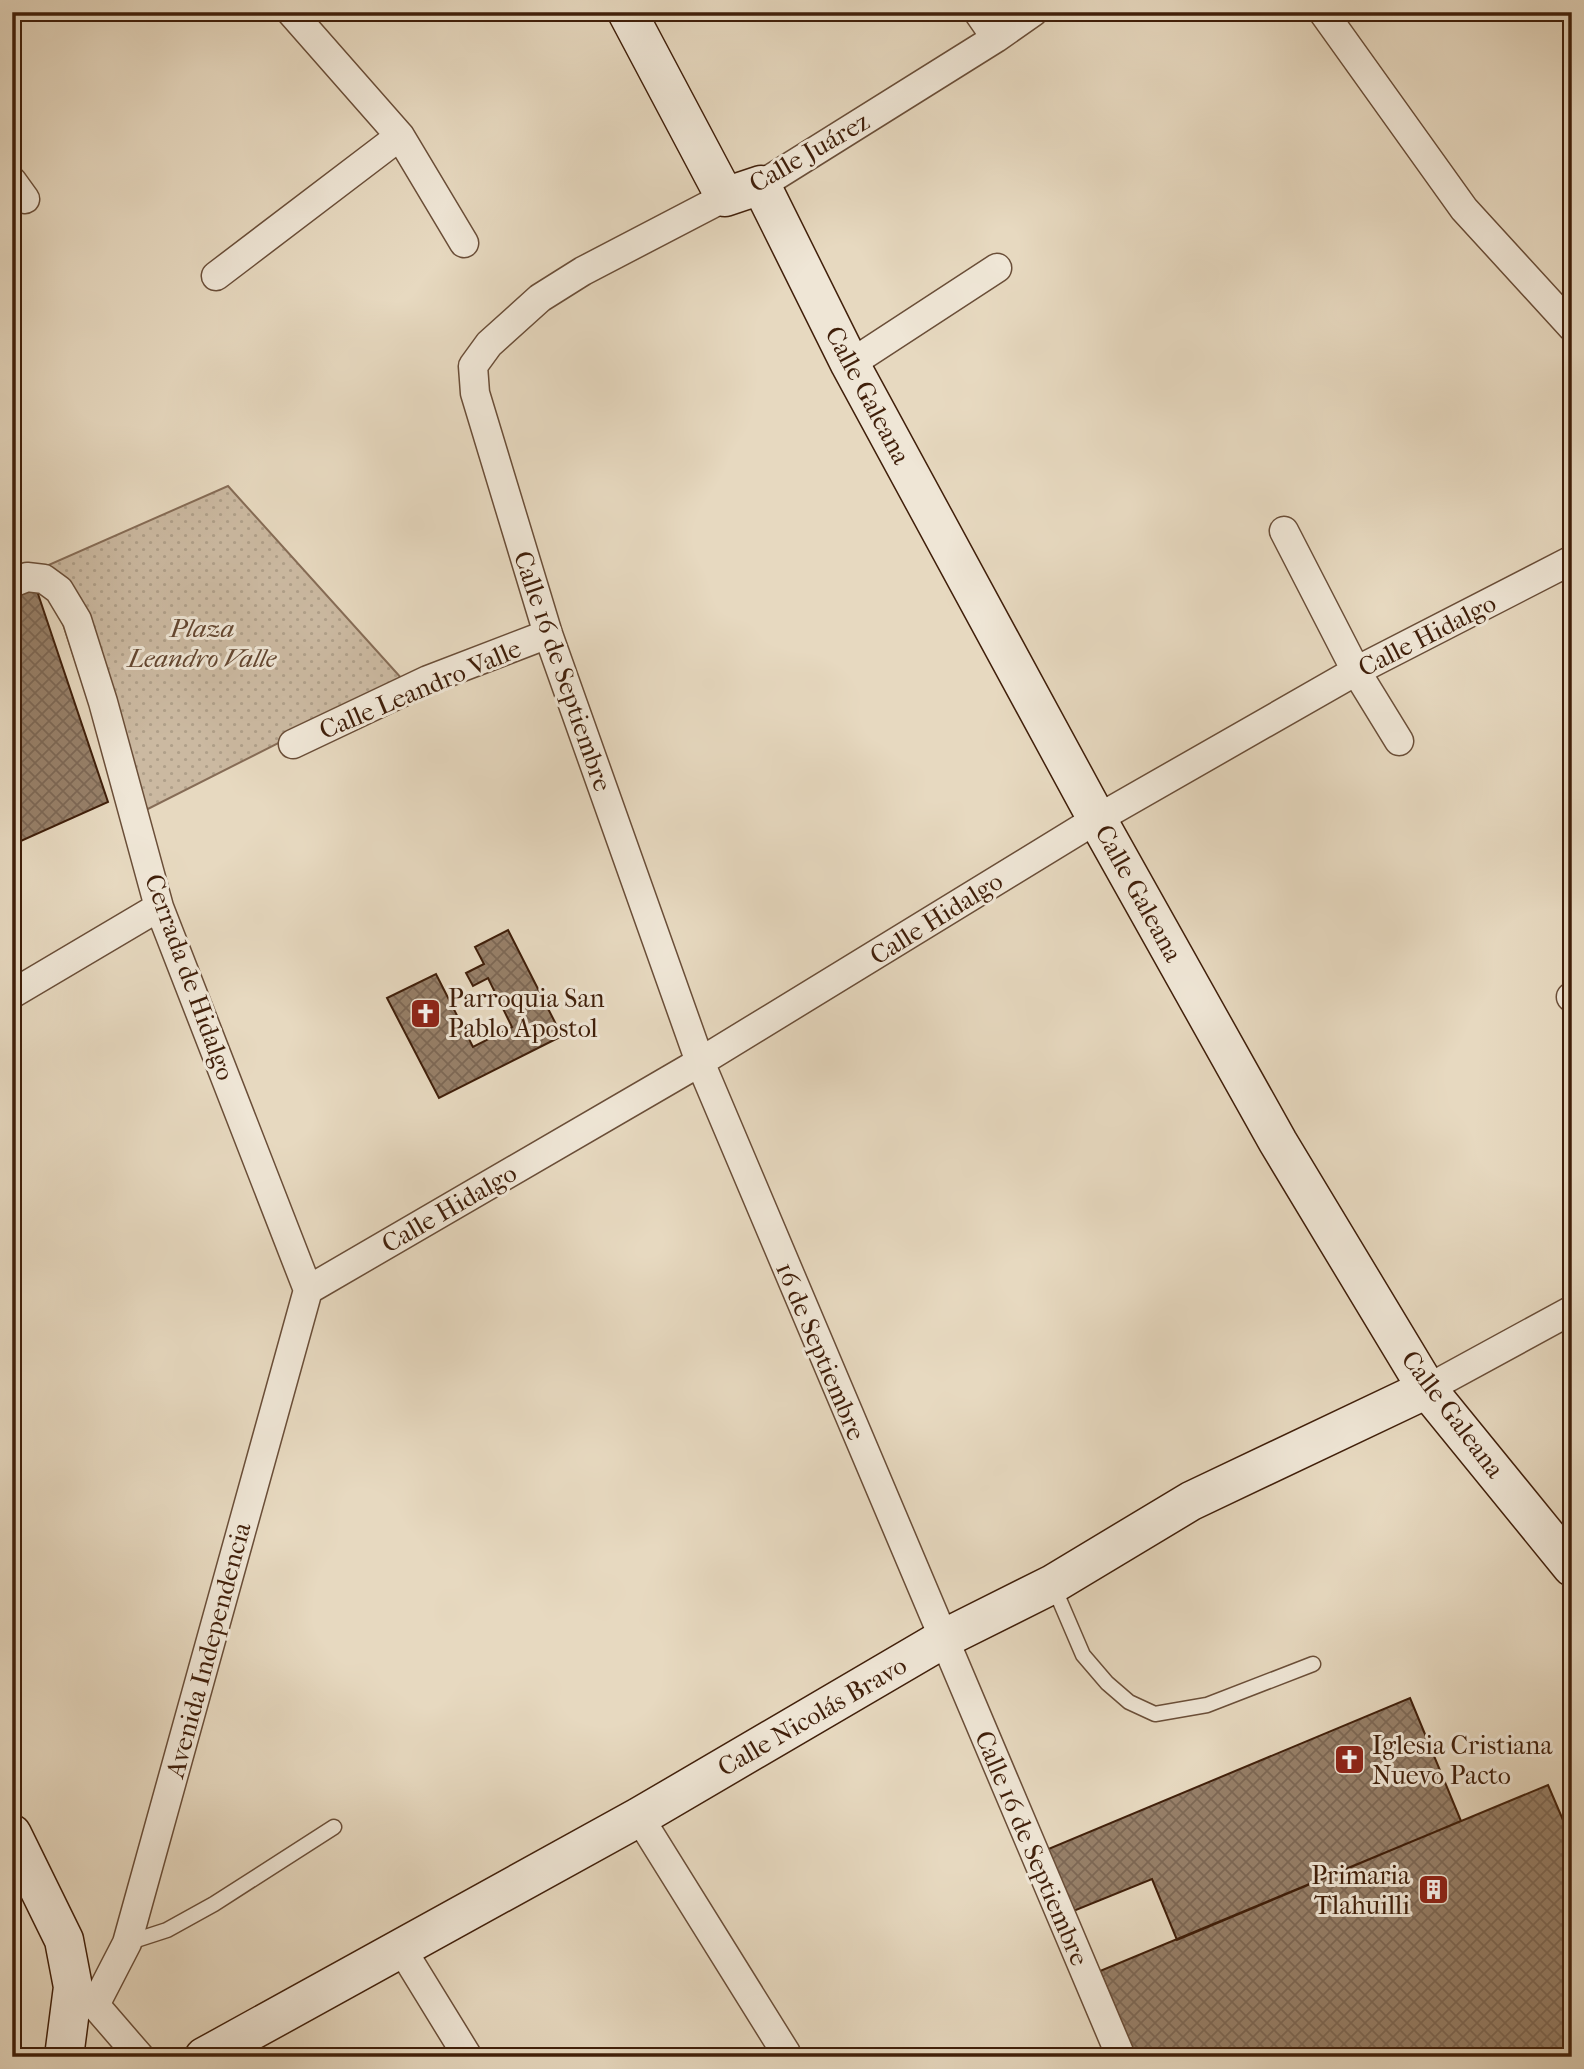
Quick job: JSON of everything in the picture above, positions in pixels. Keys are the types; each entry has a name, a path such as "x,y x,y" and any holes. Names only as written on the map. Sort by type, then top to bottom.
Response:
{"main road":[{"name":"Calle Galeana","path":"627,12 743,191 850,364 1097,819 1278,1142 1427,1389 1572,1567"},
{"name":"Calle Nicolás Bravo","path":"204,2057 639,1817 943,1639 1053,1584 1191,1501 1427,1389"},
{"name":"Avenida Independencia","path":"12,1834 64,1940 84,1996 64,2057"}],"street":[{"path":"291,12 400,136 464,243"},
{"path":"978,12 996,38"},
{"name":"Calle Juárez","path":"540,298 583,271 743,191 996,38 1033,12"},
{"path":"1322,12 1464,209 1572,327"},
{"path":"216,276 400,136"},
{"path":"850,364 997,268"},
{"name":"Calle 16 de Septiembre","path":"540,298 488,344 473,366 475,393 548,635 700,1062"},
{"path":"1283,531 1356,671 1399,741"},
{"name":"Calle Hidalgo","path":"308,1290 700,1062 1097,819 1356,671 1572,560"},
{"name":"Cerrada de Hidalgo","path":"12,583 27,577 44,579 59,590 77,620 118,754 159,907 308,1290"},
{"name":"Calle Leandro Valle","path":"293,744 428,680 548,635"},
{"path":"12,995 159,907"},
{"name":"16 de Septiembre","path":"700,1062 943,1639"},
{"name":"Avenida Independencia","path":"84,1996 127,1943 308,1290"},
{"path":"1427,1389 1572,1310"},
{"name":"Calle 16 de Septiembre","path":"943,1639 1121,2057"},
{"path":"639,1817 786,2053"},
{"path":"401,1948 468,2057"},
{"path":"84,1996 140,2057"}],"lane":[{"path":"1053,1584 1083,1655 1107,1684 1129,1702 1154,1714 1207,1706 1313,1664"},
{"path":"127,1943 167,1930 214,1905 334,1827"}],"green space":[{"name":"Plaza Leandro Valle","path":"228,486 403,680 128,819 44,567"}],"building":[{"path":"33,579 108,802 12,845 12,588"},
{"name":"Parroquia San Pablo Apostol","path":"508,930 562,1036 439,1098 387,998 436,974 473,1047 512,1027 488,978 473,986 466,973 484,964 475,947"},
{"name":"Iglesia Cristiana Nuevo Pacto","path":"1410,1698 1461,1821 1177,1940 1152,1879 1071,1912 1046,1850"},
{"name":"Primaria Tlahuilli","path":"1548,1785 1572,1841 1572,2057 1136,2057 1100,1971"}],"place":[{"name":"Parroquia San Pablo Apostol","path":"425,1013"},
{"name":"Iglesia Cristiana Nuevo Pacto","path":"1349,1760"},
{"name":"Primaria Tlahuilli","path":"1433,1890"}]}
